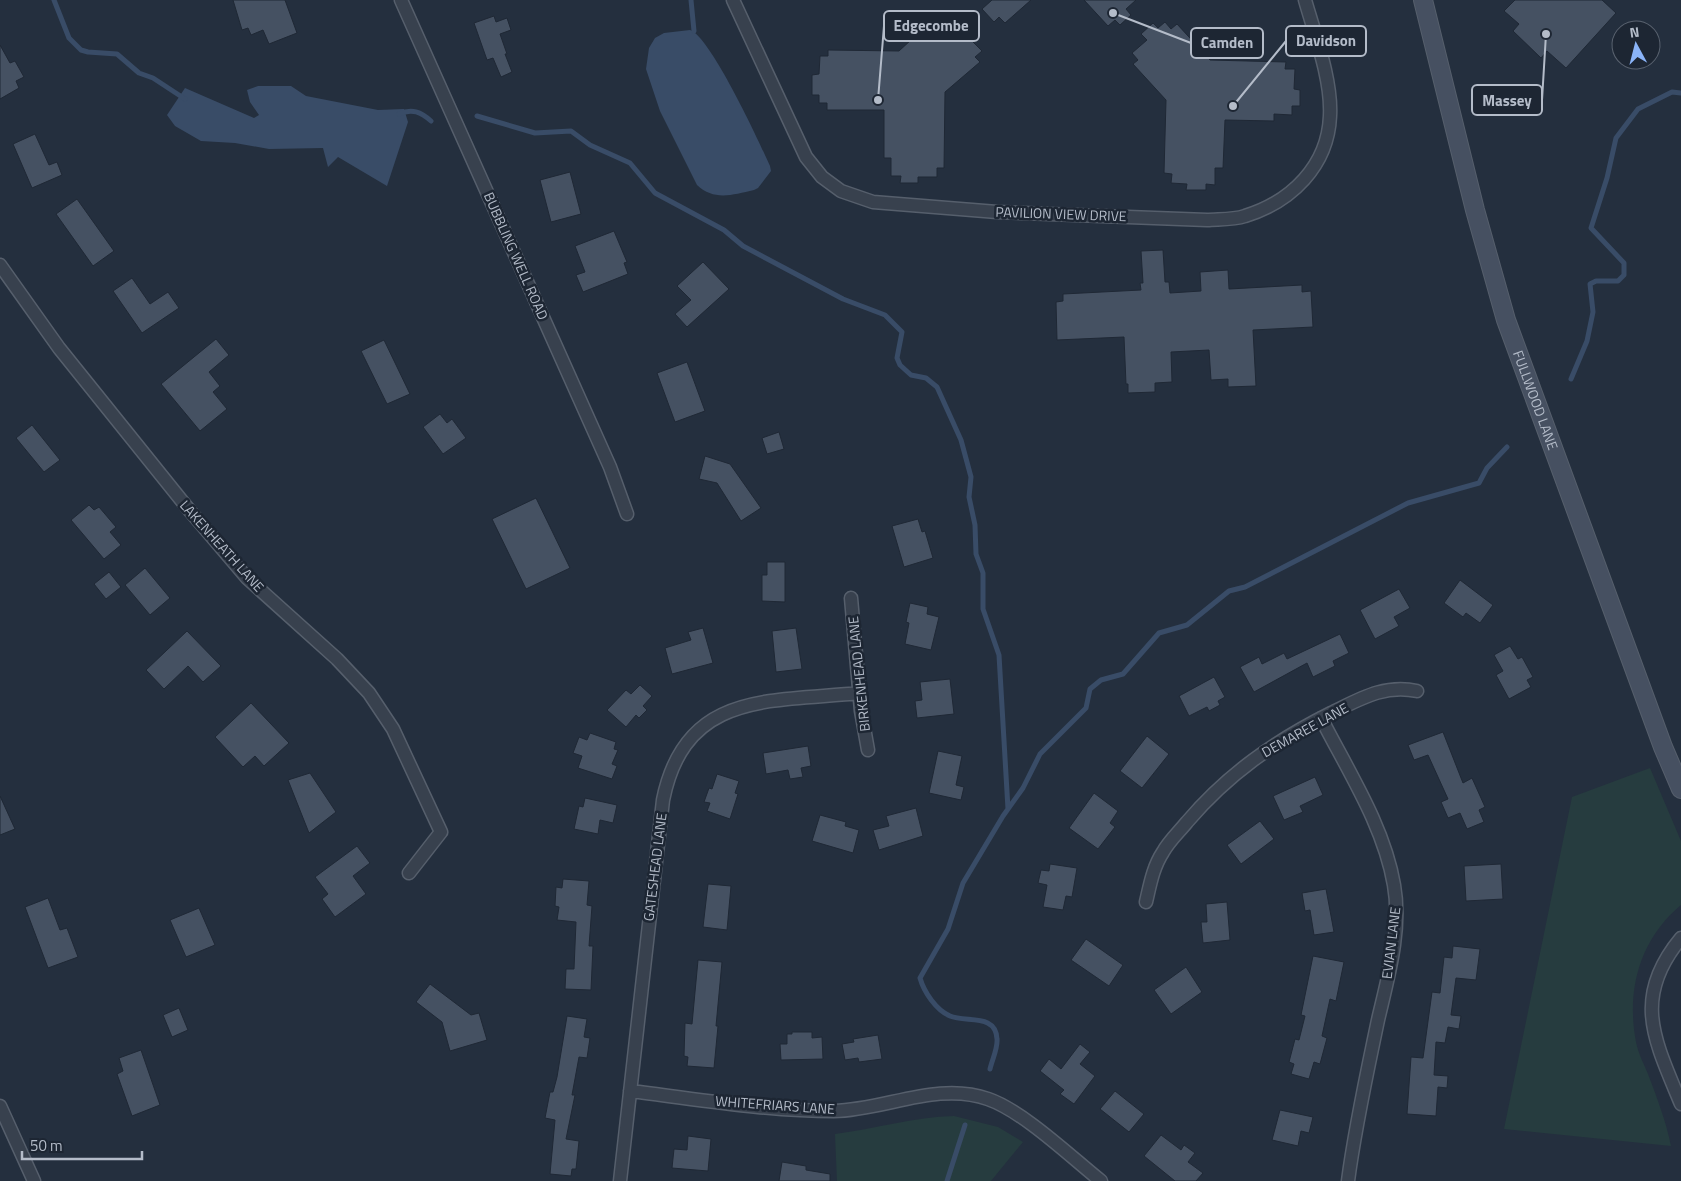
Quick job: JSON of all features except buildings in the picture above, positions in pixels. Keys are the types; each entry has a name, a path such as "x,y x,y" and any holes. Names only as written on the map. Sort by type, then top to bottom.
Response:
{"street":[{"name":"BUBBLING WELL ROAD","path":"401,0 610,467 627,514"},
{"name":"PAVILION VIEW DRIVE","path":"733,0 806,157 822,177 850,196 872,202 925,208 1207,220 1244,217 1282,200 1296,190 1324,150 1330,116 1329,93 1305,0"},
{"name":"FULLWOOD LANE","path":"1423,0 1477,219 1506,320 1639,682 1681,789"},
{"name":"LAKENHEATH LANE","path":"0,265 60,348 190,511 247,578 337,659 368,693 384,716 441,832 409,872"},
{"name":"BIRKENHEAD LANE","path":"851,598 860,693 868,750"},
{"name":"DEMAREE LANE","path":"1146,902 1153,872 1163,851 1208,798 1230,777 1270,746 1321,718 1381,690 1396,688 1417,691"},
{"name":"GATESHEAD LANE","path":"620,1181 663,800 667,778 679,751 700,728 723,714 746,705 860,693"},
{"name":"EVIAN LANE","path":"1321,718 1375,823 1388,858 1396,901 1392,954 1367,1073 1348,1181"},
{"path":"1681,938 1658,973 1653,991 1651,1016 1658,1045 1681,1104"},
{"name":"WHITEFRIARS LANE","path":"630,1092 800,1110 836,1111 868,1108 929,1094 964,1093 989,1099 1018,1115 1101,1181"},
{"path":"0,1106 34,1181"}],"green space":[{"path":"1650,768 1681,841 1681,905 1655,933 1639,967 1633,1003 1633,1023 1638,1050 1661,1110 1671,1146 1504,1129 1572,797"},
{"path":"954,1116 998,1127 1023,1142 991,1181 837,1181 835,1134 924,1119"}],"water":[{"path":"690,30 699,37 710,51 746,114 770,166 771,171 758,188 754,190 731,195 717,195 703,190 697,185 660,111 646,69 649,48 655,38 664,33"},
{"path":"258,86 291,86 306,96 378,110 404,109 408,122 387,186 338,157 328,167 323,148 269,149 235,143 201,141 175,126 167,115 185,88 254,118 259,115 250,102 247,90"}],"waterway":[{"path":"54,0 69,38 81,50 117,54 139,73 153,78 185,99"},
{"path":"691,0 694,31"},
{"path":"1571,379 1587,341 1593,312 1590,284 1596,281 1618,281 1624,275 1624,263 1591,228 1607,178 1616,138 1638,109 1672,92 1681,93"},
{"path":"399,114 412,111 424,115 431,121"},
{"path":"477,116 535,133 571,131 590,145 630,163 655,193 724,230 743,246 843,299 885,315 902,332 897,358 900,365 911,375 926,378 937,387 961,440 971,477 969,497 975,525 976,554 983,573 983,609 999,655 1008,809"},
{"path":"990,1069 997,1043 995,1031 991,1025 979,1020 950,1016 940,1010 924,989 920,978 948,929 963,883 1003,816 1023,788 1040,754 1086,708 1090,689 1101,680 1123,674 1159,633 1187,625 1229,591 1245,587 1408,503 1479,483 1487,468 1507,447"},
{"path":"947,1181 965,1125"}],"place":[{"name":"Camden","path":"1113,13"},
{"name":"Massey","path":"1546,34"},
{"name":"Edgecombe","path":"878,100"},
{"name":"Davidson","path":"1233,106"}]}
